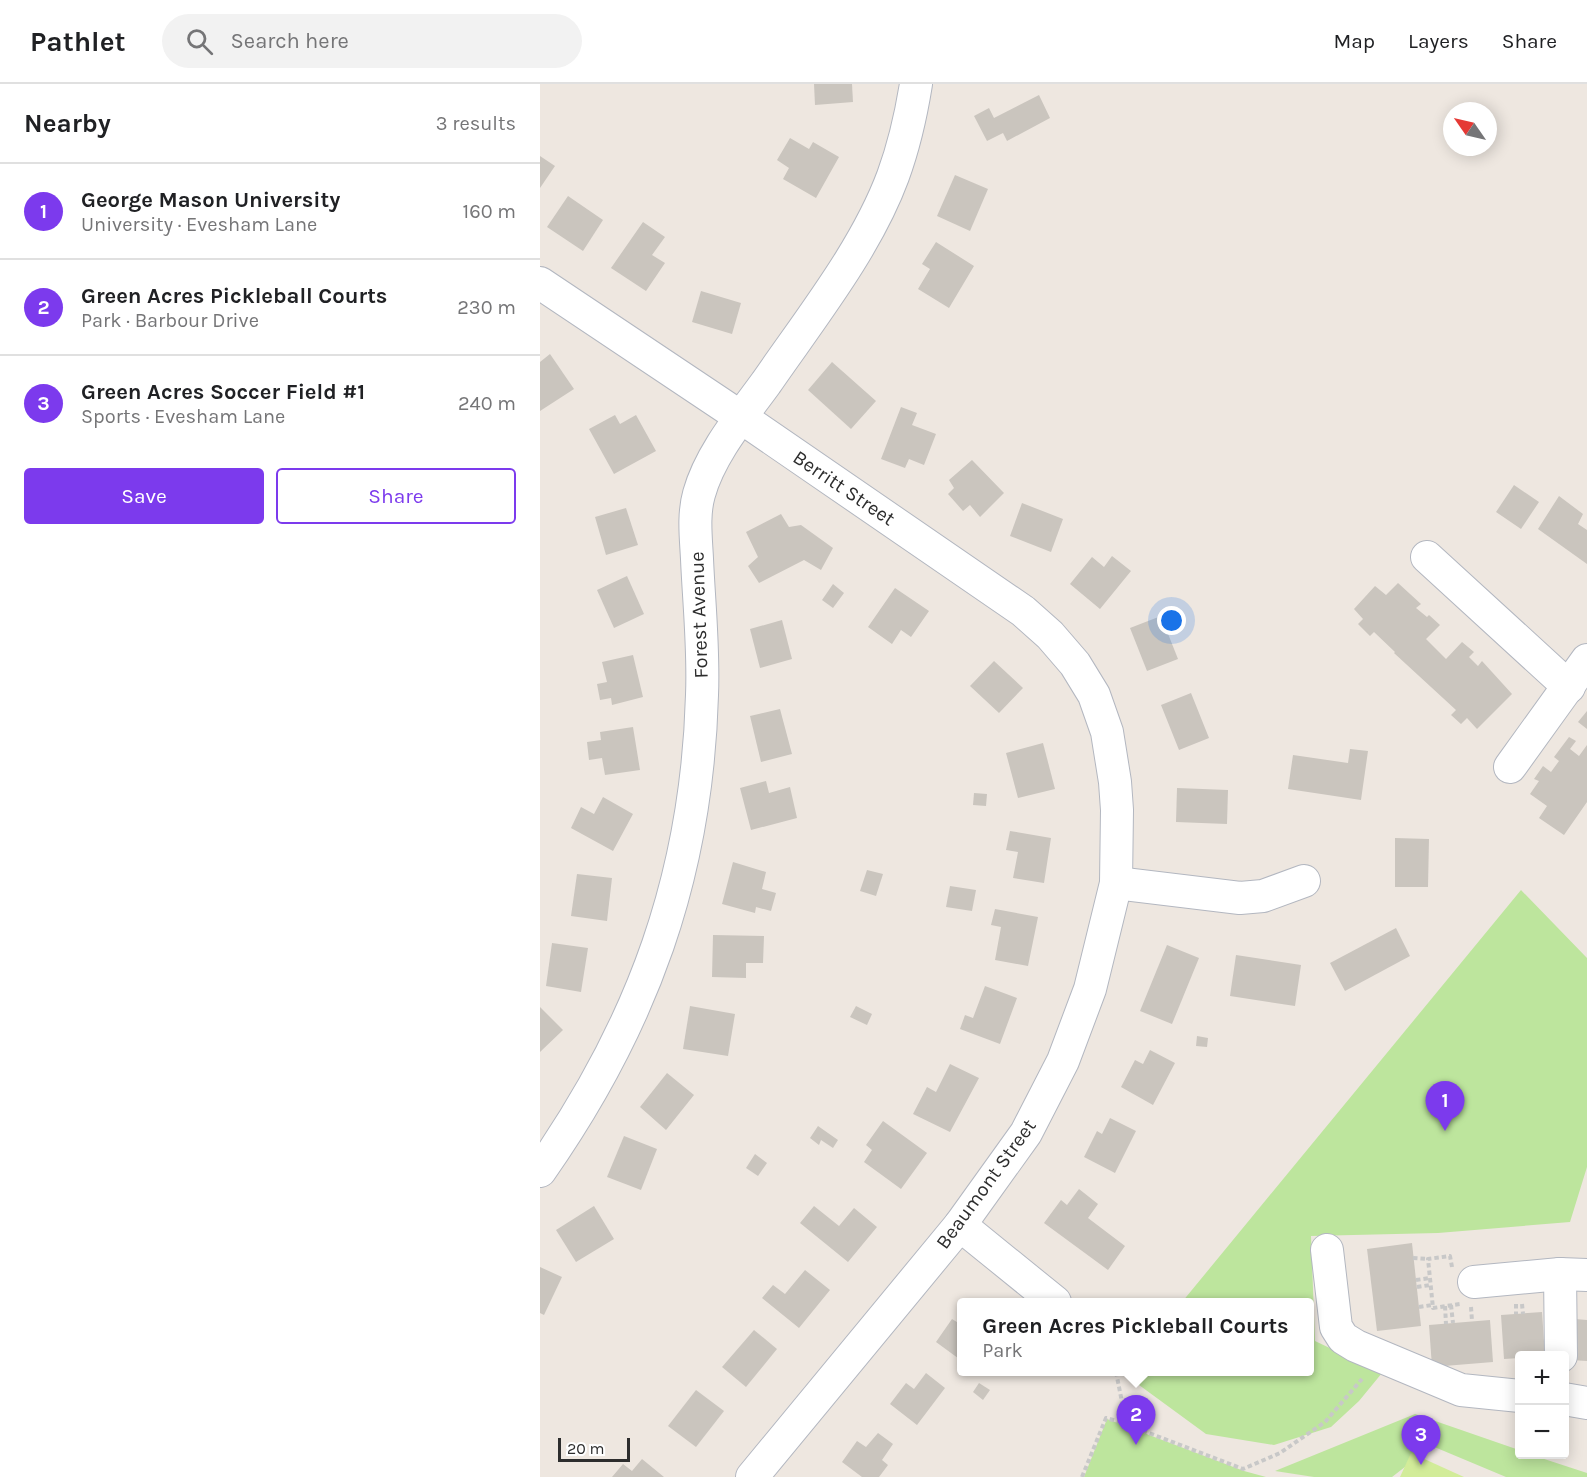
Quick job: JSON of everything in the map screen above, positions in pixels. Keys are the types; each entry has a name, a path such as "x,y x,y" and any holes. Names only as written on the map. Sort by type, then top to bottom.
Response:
{"street":[{"name":"Forest Avenue","path":"540,1171 582,1107 615,1050 660,942 675,893 697,775 702,694 695,517 698,496 725,440 861,242 877,212 893,177 903,146 916,84"},
{"name":"Berritt Street","path":"540,283 742,418 1023,611 1050,635 1075,664 1094,695 1107,732"},
{"path":"1427,557 1569,687"},
{"path":"1510,767 1587,660"},
{"name":"Beaumont Street","path":"752,1477 960,1225 1026,1133 1063,1061 1090,989 1116,884 1117,810 1107,732"},
{"path":"1116,884 1240,898 1263,896 1304,881"},
{"path":"960,1225 1050,1298"},
{"path":"1327,1250 1336,1327 1342,1338 1461,1390 1515,1395"},
{"path":"1472,1293 1574,1275 1562,1351"},
{"path":"1569,1400 1587,1403"}],"path":[{"path":"1413,1258 1428,1259"},
{"path":"1416,1280 1430,1278"},
{"path":"1417,1287 1430,1285"},
{"path":"1472,1293 1472,1322"},
{"path":"1419,1307 1432,1305"},
{"path":"1451,1305 1453,1323"},
{"path":"1445,1306 1446,1324"},
{"path":"1082,1477 1106,1418 1243,1469 1280,1453 1325,1422 1359,1384 1376,1354"},
{"path":"1117,1376 1122,1401 1120,1422"}],"green space":[{"path":"1521,890 1587,958 1587,1167 1570,1222 1438,1233 1311,1236 1313,1298 1185,1298"},
{"path":"1314,1315 1315,1341 1382,1373 1359,1401 1331,1427 1274,1445 1206,1434 1127,1376 1314,1376"},
{"path":"1415,1414 1515,1449 1515,1459 1544,1459 1587,1473 1587,1477 1506,1477 1432,1446 1392,1477 1314,1477 1275,1471"},
{"path":"1107,1419 1244,1471 1266,1477 1084,1477"},
{"path":"1411,1453 1464,1477 1400,1477"}],"building":[{"path":"814,84 852,84 853,102 815,105"},
{"path":"1039,95 1050,118 1007,141 1003,133 987,141 974,116 989,108 994,118"},
{"path":"790,138 809,149 813,142 839,157 816,198 783,179 789,168 777,160"},
{"path":"540,156 555,166 540,188"},
{"path":"955,175 988,189 970,231 937,216"},
{"path":"568,196 603,220 583,251 547,227"},
{"path":"643,222 665,237 652,255 665,263 646,291 611,268"},
{"path":"936,242 974,266 949,308 918,289 930,269 922,264"},
{"path":"701,291 741,303 732,334 692,322"},
{"path":"550,354 574,389 540,411 540,362"},
{"path":"832,362 876,401 851,429 808,390"},
{"path":"901,407 917,413 912,425 936,434 924,465 909,459 905,468 881,459"},
{"path":"615,415 620,424 636,415 656,451 614,474 589,429"},
{"path":"972,460 1004,493 980,517 970,505 963,511 948,494 954,488 949,480"},
{"path":"1514,485 1539,502 1521,529 1496,512"},
{"path":"1559,496 1583,514 1578,524 1587,530 1587,564 1538,529"},
{"path":"1022,503 1063,519 1051,552 1010,536"},
{"path":"626,508 638,545 606,555 595,517"},
{"path":"781,514 789,527 801,525 833,548 821,570 804,560 759,583 748,566 758,557 746,532"},
{"path":"1112,556 1131,571 1100,609 1070,584 1092,557 1104,567"},
{"path":"627,576 644,614 614,628 597,590"},
{"path":"1398,583 1421,604 1416,608 1427,617 1429,615 1440,625 1426,639 1446,659 1462,642 1474,652 1469,657 1478,666 1482,661 1512,694 1477,729 1467,718 1461,724 1451,715 1456,710 1374,632 1370,636 1358,624 1363,619 1354,609 1375,586 1386,595"},
{"path":"833,584 844,593 833,608 822,600"},
{"path":"895,588 929,611 911,637 901,630 892,644 868,627"},
{"path":"1161,616 1178,659 1147,671 1130,628"},
{"path":"782,620 792,659 760,668 750,629"},
{"path":"633,655 643,697 612,705 611,698 600,700 597,684 607,682 602,662"},
{"path":"994,661 1023,688 999,713 970,686"},
{"path":"1191,693 1209,738 1179,750 1161,705"},
{"path":"780,709 792,754 761,762 750,716"},
{"path":"1587,711 1587,729 1578,722"},
{"path":"633,727 640,770 605,775 602,758 589,760 587,742 601,740 600,732"},
{"path":"1569,737 1576,741 1570,749 1579,756 1587,745 1587,802 1564,835 1539,818 1547,806 1530,794 1539,781 1534,779 1543,766 1551,772 1559,761 1554,757"},
{"path":"1043,743 1055,789 1018,798 1006,753"},
{"path":"1350,749 1368,751 1361,800 1288,789 1293,755 1348,763"},
{"path":"766,781 769,793 790,787 797,818 751,830 740,788"},
{"path":"1177,788 1228,790 1227,824 1176,822"},
{"path":"974,793 987,794 986,806 973,805"},
{"path":"603,797 633,814 613,851 571,828 581,807 594,814"},
{"path":"1010,831 1051,838 1044,883 1013,878 1018,852 1006,850"},
{"path":"1395,838 1429,839 1428,887 1395,887"},
{"path":"733,862 766,872 762,889 776,893 771,911 756,907 755,913 722,904"},
{"path":"867,870 883,874 876,896 860,891"},
{"path":"577,874 612,878 607,921 571,916"},
{"path":"950,886 976,890 972,911 946,907"},
{"path":"995,909 1038,917 1028,966 995,960 1001,927 991,925"},
{"path":"1396,928 1410,956 1345,991 1330,963"},
{"path":"713,935 764,936 763,963 746,963 746,978 712,977"},
{"path":"552,943 588,948 581,992 546,986"},
{"path":"1167,945 1199,958 1172,1024 1140,1011"},
{"path":"1236,955 1301,965 1295,1006 1230,996"},
{"path":"985,986 1017,998 1000,1044 960,1029 965,1015 973,1018"},
{"path":"690,1006 735,1014 728,1056 683,1049"},
{"path":"856,1006 872,1014 867,1025 850,1017"},
{"path":"540,1007 563,1030 540,1052"},
{"path":"1197,1036 1208,1038 1207,1047 1196,1046"},
{"path":"1150,1050 1175,1063 1153,1105 1121,1087 1135,1060 1143,1064"},
{"path":"950,1064 979,1078 950,1132 913,1114 927,1087 936,1092"},
{"path":"667,1073 694,1095 666,1130 640,1107"},
{"path":"1110,1118 1136,1131 1115,1173 1084,1157 1097,1131 1102,1134"},
{"path":"883,1121 927,1153 901,1189 864,1162 872,1150 866,1145"},
{"path":"818,1126 838,1140 833,1148 821,1140 819,1145 810,1138"},
{"path":"624,1136 657,1149 641,1190 607,1177"},
{"path":"755,1154 767,1163 758,1176 746,1168"},
{"path":"1079,1189 1098,1204 1088,1218 1125,1246 1108,1270 1044,1223 1061,1200 1067,1205"},
{"path":"594,1206 614,1239 576,1262 556,1230"},
{"path":"814,1206 839,1226 854,1208 877,1227 848,1262 800,1223"},
{"path":"1412,1243 1421,1326 1377,1331 1367,1249"},
{"path":"540,1267 562,1277 544,1315 540,1313"},
{"path":"805,1270 830,1290 799,1328 762,1298 773,1285 785,1294"},
{"path":"1542,1312 1545,1351 1515,1351 1515,1358 1504,1359 1501,1315"},
{"path":"952,1319 957,1322 957,1357 936,1342"},
{"path":"1575,1319 1587,1320 1587,1361 1571,1360"},
{"path":"1490,1320 1493,1362 1432,1367 1429,1325"},
{"path":"754,1330 777,1349 746,1387 722,1367"},
{"path":"926,1373 945,1388 917,1425 890,1404 906,1383 914,1389"},
{"path":"979,1383 990,1390 983,1400 973,1392"},
{"path":"696,1390 724,1411 696,1447 668,1426"},
{"path":"878,1433 893,1444 882,1460 888,1465 879,1477 862,1477 842,1462 857,1441 866,1447"},
{"path":"642,1459 664,1477 612,1477 623,1464 632,1471"}],"place":[{"name":"George Mason University","path":"1445,1131"},
{"name":"Green Acres Pickleball Courts","path":"1136,1445"},
{"name":"Green Acres Soccer Field #1","path":"1421,1465"}]}
